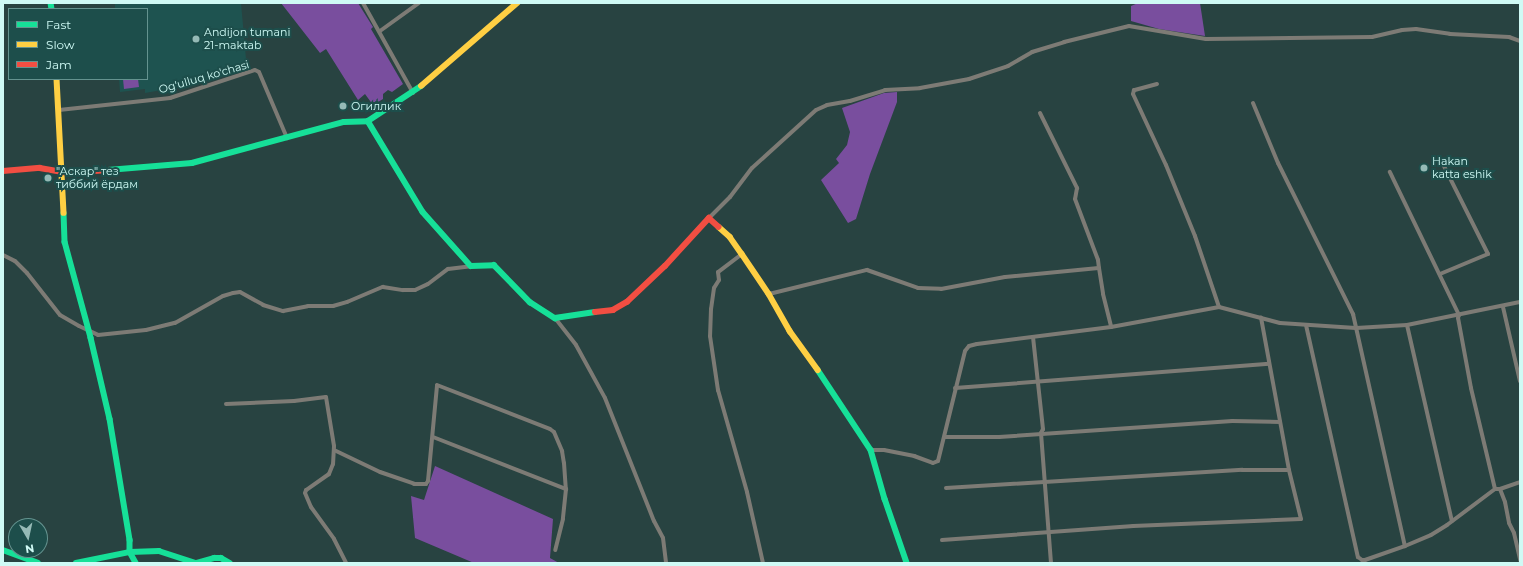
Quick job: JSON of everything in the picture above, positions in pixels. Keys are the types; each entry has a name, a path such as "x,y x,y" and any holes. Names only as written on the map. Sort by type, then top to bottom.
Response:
{"street":[{"path":"363,3 380,31 413,93"},
{"path":"380,31 419,3"},
{"path":"3,171 40,168 67,173 192,163 344,122 368,121 413,93 517,3"},
{"path":"555,318 613,310 627,302 665,266 730,197 752,168 816,110 827,105 850,101 885,90 920,88 969,79 1008,66 1032,52 1064,42 1129,26 1206,38 1368,37 1402,30 1416,30 1450,34 1510,37 1520,41"},
{"name":"Og'ulluq ko'chasi","path":"59,110 170,98 255,70 259,72 286,138"},
{"path":"57,80 60,171 65,242 89,330 110,420 130,540 130,552 136,563"},
{"path":"1157,84 1134,90 1133,94 1166,165 1195,236 1219,307"},
{"path":"1253,103 1278,162 1353,314 1405,546"},
{"path":"1040,113 1077,188 1075,199 1098,260 1103,294 1111,327"},
{"path":"368,121 423,212 471,266"},
{"path":"1440,274 1488,254 1444,166"},
{"path":"1390,172 1459,315 1458,318 1471,388 1498,489 1505,502 1509,523 1514,533 1520,560"},
{"path":"709,218 730,237 742,254 769,294 790,331 836,396 870,450 907,563"},
{"path":"742,254 718,272 719,280 714,288 711,309 710,336 718,390 747,492 763,563"},
{"path":"3,255 15,261 27,273 60,314 98,334 146,330 176,322 233,293 240,292 263,305 283,310 308,306 333,306 347,302 383,287 415,290 428,284 448,269 494,265 530,302 555,318 576,346 605,398 654,521 663,538 666,563"},
{"path":"769,294 867,270 918,288 941,290 1005,277 1099,268"},
{"path":"870,450 884,450 914,456 936,463 940,457 955,388 965,351 969,346 977,344 1111,327 1219,307 1280,323 1356,328 1406,325 1503,307 1520,302"},
{"path":"1503,307 1520,381"},
{"path":"942,540 1133,526 1300,519 1301,515 1289,470 1261,318"},
{"path":"1306,325 1358,557 1362,560 1405,546 1431,535 1498,489 1520,482"},
{"path":"1406,325 1452,521"},
{"path":"1033,336 1043,429 1041,433 1051,563"},
{"path":"955,388 1269,364"},
{"path":"334,450 380,472 414,484 423,485 428,481 437,385 554,432 564,463 566,490 563,519 554,550"},
{"path":"226,404 294,401 326,397 334,450 333,464 329,474 306,490 305,493 311,507 334,539 346,563"},
{"path":"945,437 999,437 1232,421 1280,422"},
{"path":"433,437 566,490"},
{"path":"946,488 1242,470 1289,470"},
{"path":"3,550 38,563"},
{"path":"79,563 130,552 159,551 197,563 214,558 221,558 230,563"}],"shaded area":[{"name":"Andijon tumani 21-maktab","path":"115,3 241,3 247,70 195,84 145,93 145,89 120,92 119,80 148,80 148,8 115,8"},
{"path":"281,3 358,3 373,27 371,29 403,84 392,92 388,90 383,94 383,99 373,105 365,94 358,100 326,49 320,53"},
{"path":"1138,3 1200,3 1205,36 1159,29 1131,21 1131,6"},
{"path":"123,80 138,80 139,87 124,89"},
{"path":"897,92 897,102 870,174 856,219 848,223 821,180 839,163 836,159 847,145 850,132 842,108 884,93"},
{"path":"435,466 553,519 550,558 559,563 474,563 415,538 411,496 424,500"}],"traffic: fast":[{"path":"51,3 52,8"},
{"path":"108,170 192,163 344,122 368,121 421,86"},
{"path":"368,121 423,212 471,266 494,265 530,302 555,318 595,312"},
{"path":"64,213 65,242 91,338 110,419 130,540 130,552 136,563"},
{"path":"818,370 871,450 885,499 907,563"},
{"path":"3,550 38,563"},
{"path":"76,563 130,552 159,551 197,563 214,558 221,558 230,563"}],"traffic: slow":[{"path":"421,86 517,3"},
{"path":"57,80 64,213"},
{"path":"719,227 730,237 742,254 769,294 790,331 818,370"}],"traffic: jam":[{"path":"3,171 40,168 67,173 108,170"},
{"path":"595,312 613,310 627,302 665,266 709,218 719,227"}],"place":[{"name":"Andijon tumani 21-maktab","path":"196,39"},
{"name":"Огиллик","path":"343,106"},
{"name":"Hakan katta eshik","path":"1424,168"},
{"name":"\"Аскар\" тез тиббий ёрдам","path":"48,178"}]}
